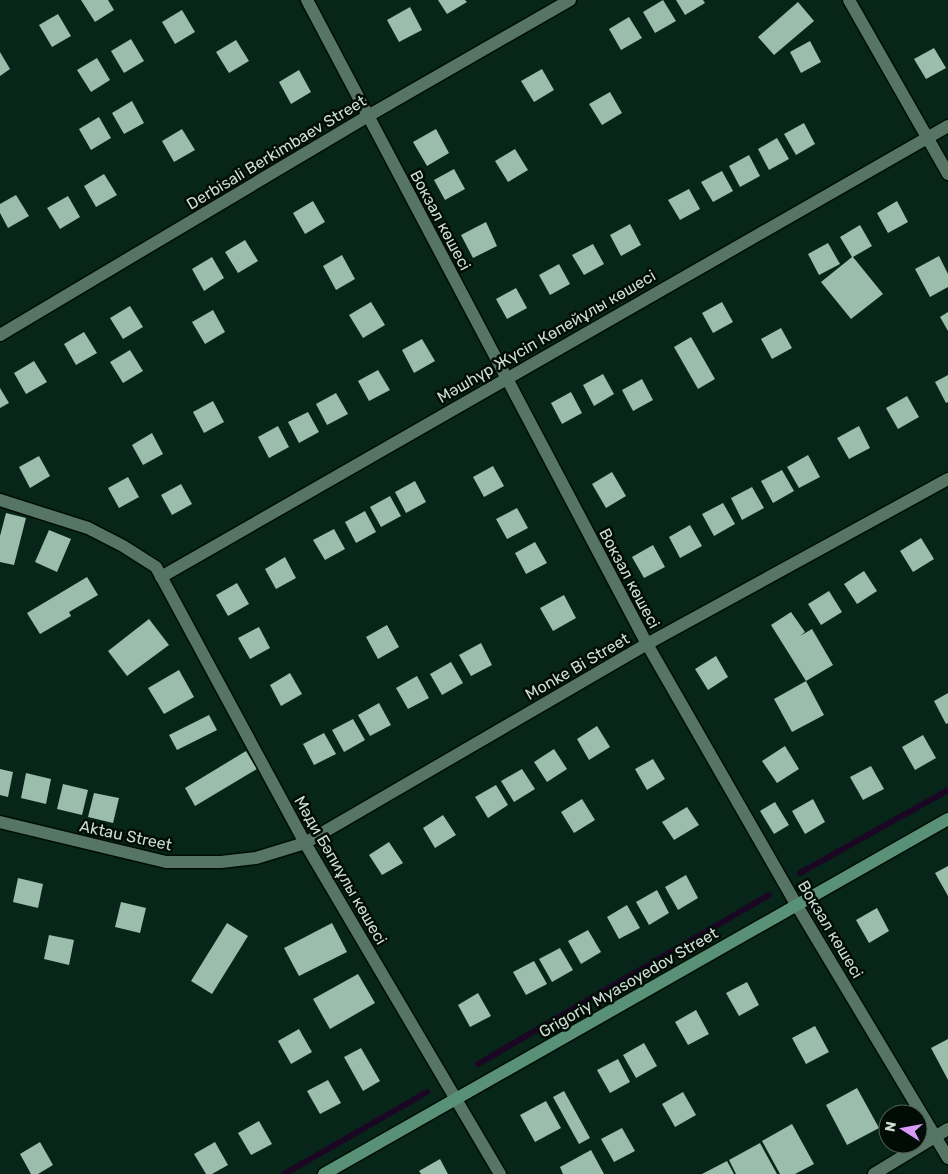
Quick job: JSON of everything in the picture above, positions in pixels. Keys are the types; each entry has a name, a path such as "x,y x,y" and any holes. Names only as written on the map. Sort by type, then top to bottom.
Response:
{"main road":[{"name":"Grigoriy Myasoyedov Street","path":"324,1174 948,819"}],"street":[{"name":"Вокзал көшесі","path":"306,0 647,644 796,904 948,1158"},
{"name":"Derbisali Berkimbaev Street","path":"0,335 368,116 570,0"},
{"path":"849,0 948,174"},
{"name":"Мәшһүр Жүсіп Көпейұлы көшесі","path":"161,577 948,126"},
{"name":"Monke Bi Street","path":"305,843 647,644 948,479"},
{"name":"Мәди Бәпиұлы көшесі","path":"0,500 88,528 123,546 156,568 305,843 500,1174"},
{"name":"Aktau Street","path":"0,822 166,862 221,862 256,858 305,843"},
{"path":"874,1174 948,1129"}],"building":[{"path":"81,0 108,0 114,10 95,22"},
{"path":"438,0 465,0 467,2 447,14"},
{"path":"663,0 676,21 655,33 643,12"},
{"path":"676,0 703,0 705,3 685,15"},
{"path":"798,2 814,21 774,55 758,37"},
{"path":"410,7 422,30 399,42 387,20"},
{"path":"182,10 195,32 175,44 162,22"},
{"path":"58,14 71,36 52,47 39,25"},
{"path":"629,17 642,38 621,50 609,29"},
{"path":"131,39 144,61 124,73 111,51"},
{"path":"236,40 249,61 229,73 216,52"},
{"path":"810,41 821,62 801,73 790,52"},
{"path":"934,48 946,68 926,79 914,59"},
{"path":"0,52 10,69 0,76"},
{"path":"97,58 110,80 91,92 77,70"},
{"path":"542,69 554,90 534,102 521,81"},
{"path":"299,70 311,92 291,104 279,82"},
{"path":"610,92 622,113 602,125 589,104"},
{"path":"132,101 144,123 124,134 112,113"},
{"path":"99,117 111,138 91,150 79,129"},
{"path":"804,123 815,144 796,155 784,134"},
{"path":"182,129 195,150 174,162 162,141"},
{"path":"436,129 449,153 427,166 413,142"},
{"path":"777,138 789,159 769,170 758,149"},
{"path":"515,149 528,170 508,182 495,161"},
{"path":"749,155 760,176 740,187 729,166"},
{"path":"454,169 465,189 445,200 434,180"},
{"path":"722,171 733,191 713,202 701,182"},
{"path":"104,174 117,195 96,207 84,186"},
{"path":"689,189 700,209 680,220 668,200"},
{"path":"16,195 29,216 8,228 0,213 0,204"},
{"path":"68,196 80,217 60,229 47,208"},
{"path":"313,201 325,222 305,234 293,213"},
{"path":"897,201 908,222 888,233 877,213"},
{"path":"486,222 497,246 473,258 461,235"},
{"path":"630,224 641,245 621,256 610,235"},
{"path":"860,225 872,246 853,257 883,294 851,319 821,282 852,257 840,237"},
{"path":"245,240 258,261 238,273 225,252"},
{"path":"828,243 840,264 819,275 808,254"},
{"path":"593,244 604,264 584,275 572,255"},
{"path":"342,255 355,279 336,290 323,266"},
{"path":"939,256 948,274 948,287 930,297 915,269"},
{"path":"212,257 224,278 204,291 192,269"},
{"path":"559,264 570,284 550,295 539,275"},
{"path":"516,288 527,308 507,319 496,299"},
{"path":"371,302 385,325 363,338 349,315"},
{"path":"722,302 733,322 713,333 702,313"},
{"path":"130,306 143,327 123,339 110,318"},
{"path":"213,310 225,332 205,344 192,322"},
{"path":"948,312 948,331 940,317"},
{"path":"781,328 792,348 772,359 761,339"},
{"path":"84,332 97,353 76,365 64,344"},
{"path":"691,337 715,379 698,389 674,347"},
{"path":"422,339 435,361 414,373 402,350"},
{"path":"130,350 143,371 123,383 110,362"},
{"path":"34,361 47,382 26,394 14,373"},
{"path":"378,370 390,390 369,401 358,381"},
{"path":"603,374 614,394 594,406 583,385"},
{"path":"948,375 948,402 946,403 935,382"},
{"path":"642,379 653,400 633,411 622,390"},
{"path":"0,388 9,403 0,408"},
{"path":"571,392 582,413 562,424 551,403"},
{"path":"336,393 348,414 327,425 316,404"},
{"path":"907,396 919,417 898,429 886,408"},
{"path":"213,401 224,422 204,433 193,412"},
{"path":"308,412 319,432 299,443 288,422"},
{"path":"278,426 289,447 269,458 258,437"},
{"path":"859,426 870,448 849,459 837,438"},
{"path":"152,433 163,454 143,465 132,445"},
{"path":"808,455 820,477 799,488 787,467"},
{"path":"39,456 50,476 30,488 19,467"},
{"path":"493,466 504,486 484,497 473,477"},
{"path":"782,470 794,491 773,503 761,481"},
{"path":"612,472 626,496 606,508 592,484"},
{"path":"128,477 139,497 119,508 108,488"},
{"path":"415,481 426,502 406,513 395,492"},
{"path":"181,484 192,504 172,515 161,495"},
{"path":"752,487 764,508 742,520 731,498"},
{"path":"390,496 401,516 381,527 370,507"},
{"path":"723,503 735,524 714,536 702,514"},
{"path":"517,508 528,528 507,539 496,519"},
{"path":"365,511 376,532 356,543 345,522"},
{"path":"6,513 26,518 14,565 0,562 0,536"},
{"path":"690,525 702,546 680,558 669,537"},
{"path":"334,529 345,549 325,560 313,540"},
{"path":"49,530 71,539 57,572 35,562"},
{"path":"921,538 934,559 913,572 900,551"},
{"path":"535,542 547,563 526,574 515,553"},
{"path":"653,545 665,567 644,578 632,557"},
{"path":"285,557 296,578 276,589 265,569"},
{"path":"864,571 877,591 857,604 844,584"},
{"path":"87,577 98,595 69,612 71,616 40,634 27,613"},
{"path":"237,583 249,604 228,616 216,595"},
{"path":"829,591 842,612 821,625 808,604"},
{"path":"564,595 576,618 553,631 540,608"},
{"path":"791,612 805,632 800,636 812,629 833,665 806,681 771,625"},
{"path":"149,619 169,645 127,676 108,651"},
{"path":"387,625 399,647 378,659 366,637"},
{"path":"259,627 270,648 250,659 238,638"},
{"path":"481,643 492,665 471,676 459,655"},
{"path":"716,656 728,677 708,690 695,669"},
{"path":"451,662 463,683 442,695 430,674"},
{"path":"179,670 194,697 164,714 148,688"},
{"path":"290,673 302,694 281,706 270,685"},
{"path":"417,676 429,698 408,709 396,688"},
{"path":"806,681 824,715 792,732 774,699"},
{"path":"948,693 948,723 946,724 934,701"},
{"path":"379,703 391,725 370,736 358,715"},
{"path":"209,715 217,730 177,750 169,735"},
{"path":"353,719 365,740 344,752 332,730"},
{"path":"597,726 610,747 589,760 577,739"},
{"path":"324,733 336,754 314,765 303,744"},
{"path":"923,735 936,758 915,770 902,747"},
{"path":"785,746 799,769 777,783 762,761"},
{"path":"554,749 567,769 547,782 534,762"},
{"path":"246,751 257,769 195,806 185,788"},
{"path":"653,759 665,779 647,790 635,769"},
{"path":"871,766 884,789 863,800 850,777"},
{"path":"0,769 13,772 8,797 0,795"},
{"path":"522,769 535,789 514,802 501,781"},
{"path":"26,773 51,779 46,804 21,798"},
{"path":"63,784 88,790 82,815 57,809"},
{"path":"496,785 508,805 488,818 475,797"},
{"path":"94,793 119,798 113,823 88,817"},
{"path":"582,799 595,820 574,833 561,812"},
{"path":"813,799 825,822 805,834 792,811"},
{"path":"775,802 789,825 774,834 760,811"},
{"path":"687,807 699,825 674,840 662,822"},
{"path":"443,815 456,835 435,848 423,828"},
{"path":"389,842 403,863 382,875 369,855"},
{"path":"948,866 948,896 935,873"},
{"path":"686,875 698,898 678,910 665,887"},
{"path":"18,878 43,884 38,908 13,902"},
{"path":"657,890 669,913 649,925 636,902"},
{"path":"121,902 146,908 140,933 115,927"},
{"path":"627,905 640,928 619,939 607,917"},
{"path":"877,908 889,931 869,943 856,920"},
{"path":"227,923 248,936 212,994 191,981"},
{"path":"332,923 347,952 299,976 284,948"},
{"path":"588,930 601,952 581,964 568,941"},
{"path":"49,935 74,940 69,965 44,959"},
{"path":"560,948 573,970 552,982 539,959"},
{"path":"534,961 547,984 526,995 513,972"},
{"path":"358,974 375,1003 330,1029 313,999"},
{"path":"747,982 759,1005 739,1016 726,993"},
{"path":"478,993 491,1016 470,1027 458,1005"},
{"path":"696,1010 709,1034 688,1045 675,1022"},
{"path":"815,1026 829,1052 806,1064 792,1038"},
{"path":"299,1029 312,1052 291,1064 278,1041"},
{"path":"948,1039 948,1080 931,1048"},
{"path":"644,1043 657,1066 636,1078 623,1055"},
{"path":"361,1048 380,1081 363,1091 344,1057"},
{"path":"618,1059 630,1082 610,1093 597,1070"},
{"path":"328,1080 341,1103 320,1114 307,1091"},
{"path":"857,1088 878,1129 847,1145 826,1105"},
{"path":"564,1091 590,1138 579,1144 553,1097"},
{"path":"683,1092 696,1115 675,1127 662,1104"},
{"path":"546,1101 561,1128 535,1142 520,1115"},
{"path":"259,1121 272,1144 251,1155 238,1133"},
{"path":"792,1124 814,1164 795,1174 780,1174 762,1141"},
{"path":"622,1128 635,1151 614,1162 601,1139"},
{"path":"40,1142 53,1165 38,1174 31,1174 20,1154"},
{"path":"215,1142 228,1165 212,1174 206,1174 194,1154"},
{"path":"760,1143 777,1174 736,1174 729,1160"},
{"path":"591,1150 604,1174 563,1174 560,1167"},
{"path":"440,1159 448,1174 421,1174 419,1171"},
{"path":"727,1161 734,1174 702,1174"}],"waterway":[{"path":"800,873 948,790"},
{"path":"478,1064 769,895"},
{"path":"284,1174 427,1092"}]}
